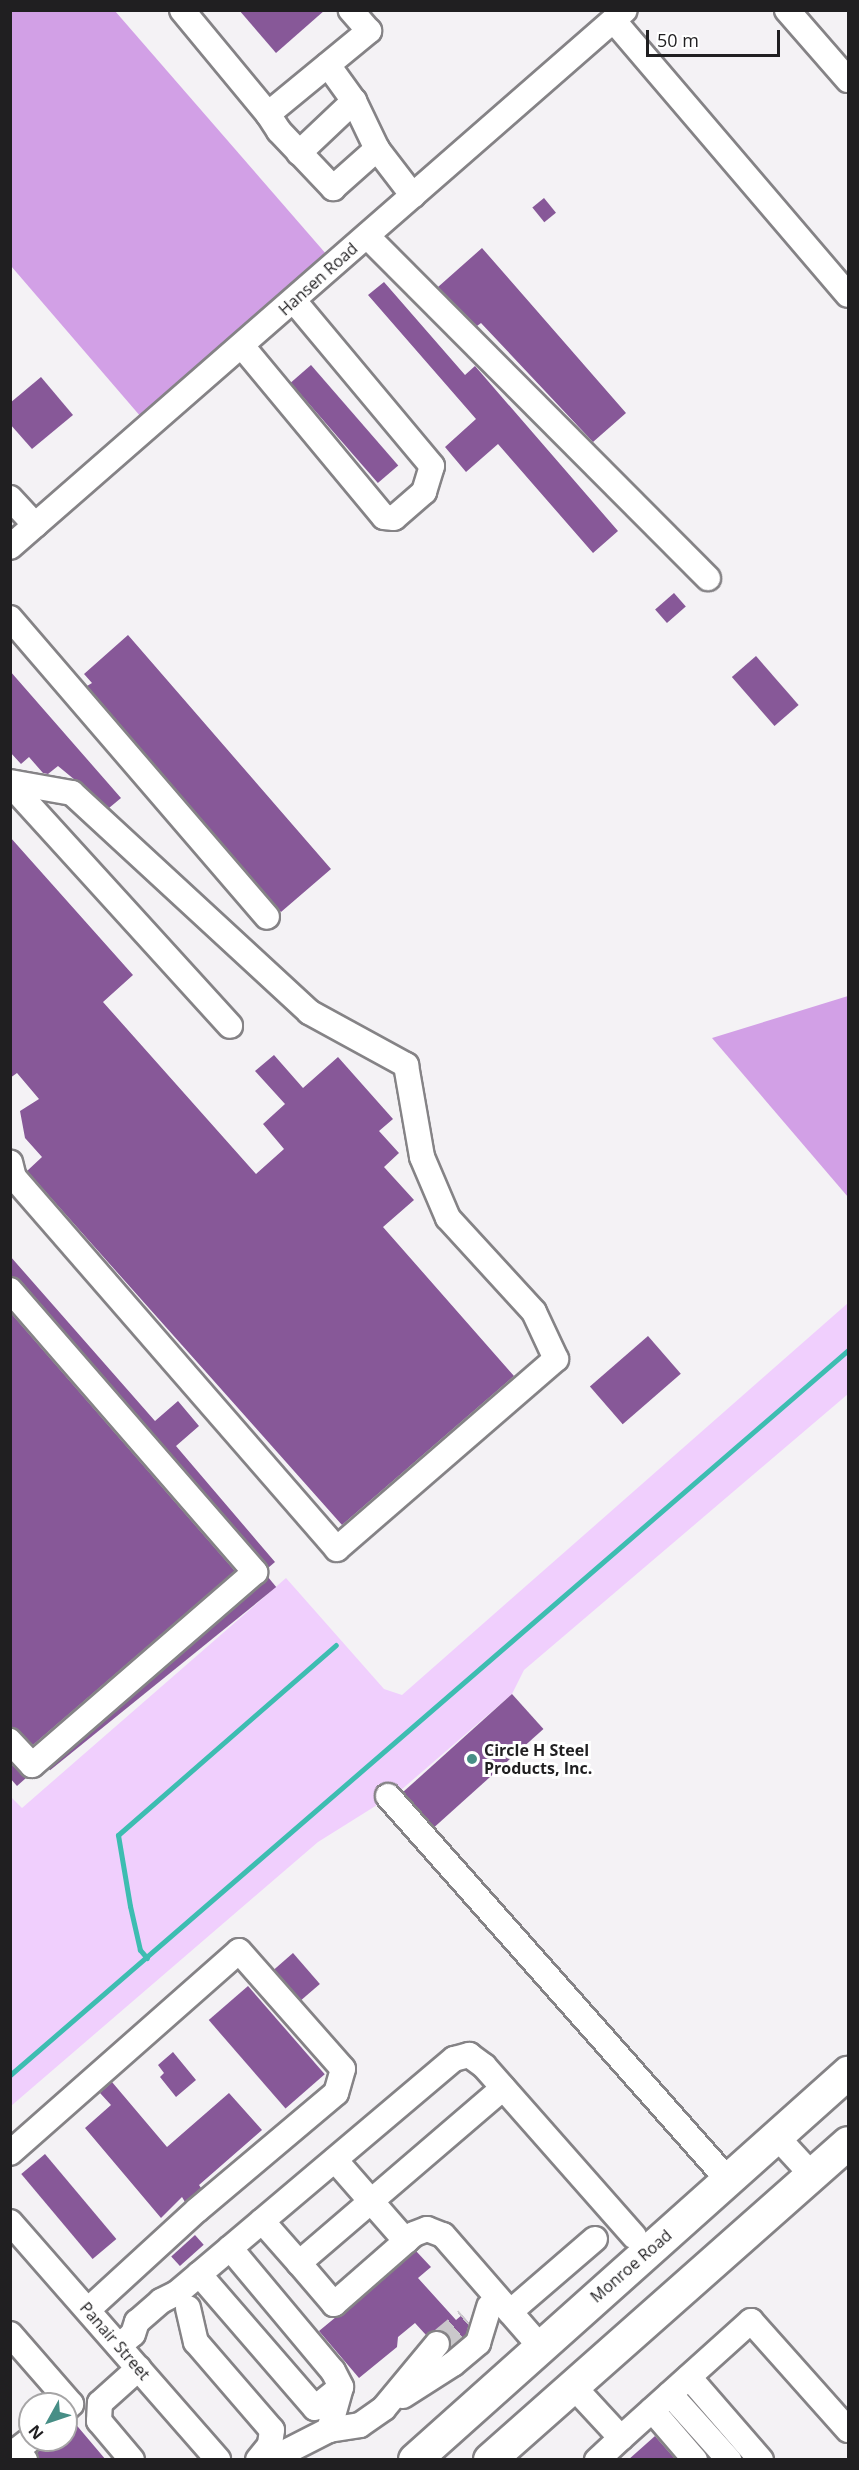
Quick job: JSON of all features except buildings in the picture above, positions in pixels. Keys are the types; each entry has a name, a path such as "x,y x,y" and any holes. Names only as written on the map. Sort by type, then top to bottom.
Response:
{"main road":[{"name":"Monroe Road","path":"415,2460 540,2346 849,2073"},
{"path":"490,2460 572,2385 849,2143"}],"street":[{"path":"182,10 299,153 333,188 377,149"},
{"path":"268,114 369,31 351,10"},
{"path":"797,14 849,80"},
{"path":"620,16 849,295"},
{"name":"Hansen Road","path":"10,548 620,16"},
{"path":"328,65 354,101 377,149 413,196"},
{"path":"299,153 354,101"},
{"path":"367,236 708,578"},
{"path":"242,346 384,517 394,518 424,492 432,466 294,301"},
{"path":"10,498 35,525"},
{"path":"10,618 267,917"},
{"path":"10,783 230,1026"},
{"path":"10,783 72,794 309,1012 406,1065 422,1156 448,1218 534,1312 556,1359 338,1549 14,1178 10,1162"},
{"path":"10,1290 255,1572 32,1765 10,1741"},
{"path":"388,1796 728,2180"},
{"path":"10,2153 239,1951 343,2069 336,2093 197,2210 88,2310"},
{"path":"126,2340 137,2322 187,2292 230,2248 454,2059 469,2055 484,2066 634,2236"},
{"path":"299,2263 503,2088"},
{"path":"777,2137 812,2175"},
{"path":"335,2160 406,2241"},
{"path":"262,2221 334,2304 406,2241 427,2229 443,2235 499,2306 540,2346"},
{"name":"Panair Street","path":"12,2227 88,2310 126,2340 139,2368 206,2455"},
{"path":"466,2320 499,2306 595,2239"},
{"path":"230,2248 333,2371 341,2386 329,2430"},
{"path":"187,2292 315,2408 341,2386"},
{"path":"187,2292 196,2342 272,2430 270,2445 258,2460"},
{"path":"270,2460 329,2430 360,2425 453,2364 478,2343 499,2306"},
{"path":"597,2460 751,2321 849,2430"},
{"path":"10,2334 61,2392"},
{"path":"384,2408 437,2344"},
{"path":"132,2460 99,2421 100,2403 139,2368"},
{"path":"689,2377 760,2460"},
{"path":"572,2385 621,2438"},
{"path":"670,2394 729,2460"},
{"path":"652,2410 695,2460"}],"shaded area":[{"path":"10,11 115,11 327,255 141,417 11,266"},
{"path":"848,996 848,1197 712,1038"},
{"path":"848,1303 848,1394 524,1670 512,1694 401,1790 318,1842 11,2106 10,1796 22,1808 286,1578 384,1689 402,1695"}],"waterway":[{"path":"10,2075 848,1350"},
{"path":"147,1958 140,1950 118,1835 336,1645"}],"tunnel":[{"path":"437,2344 466,2320"}],"place":[{"name":"Circle H Steel Products, Inc.","path":"472,1759"}]}
